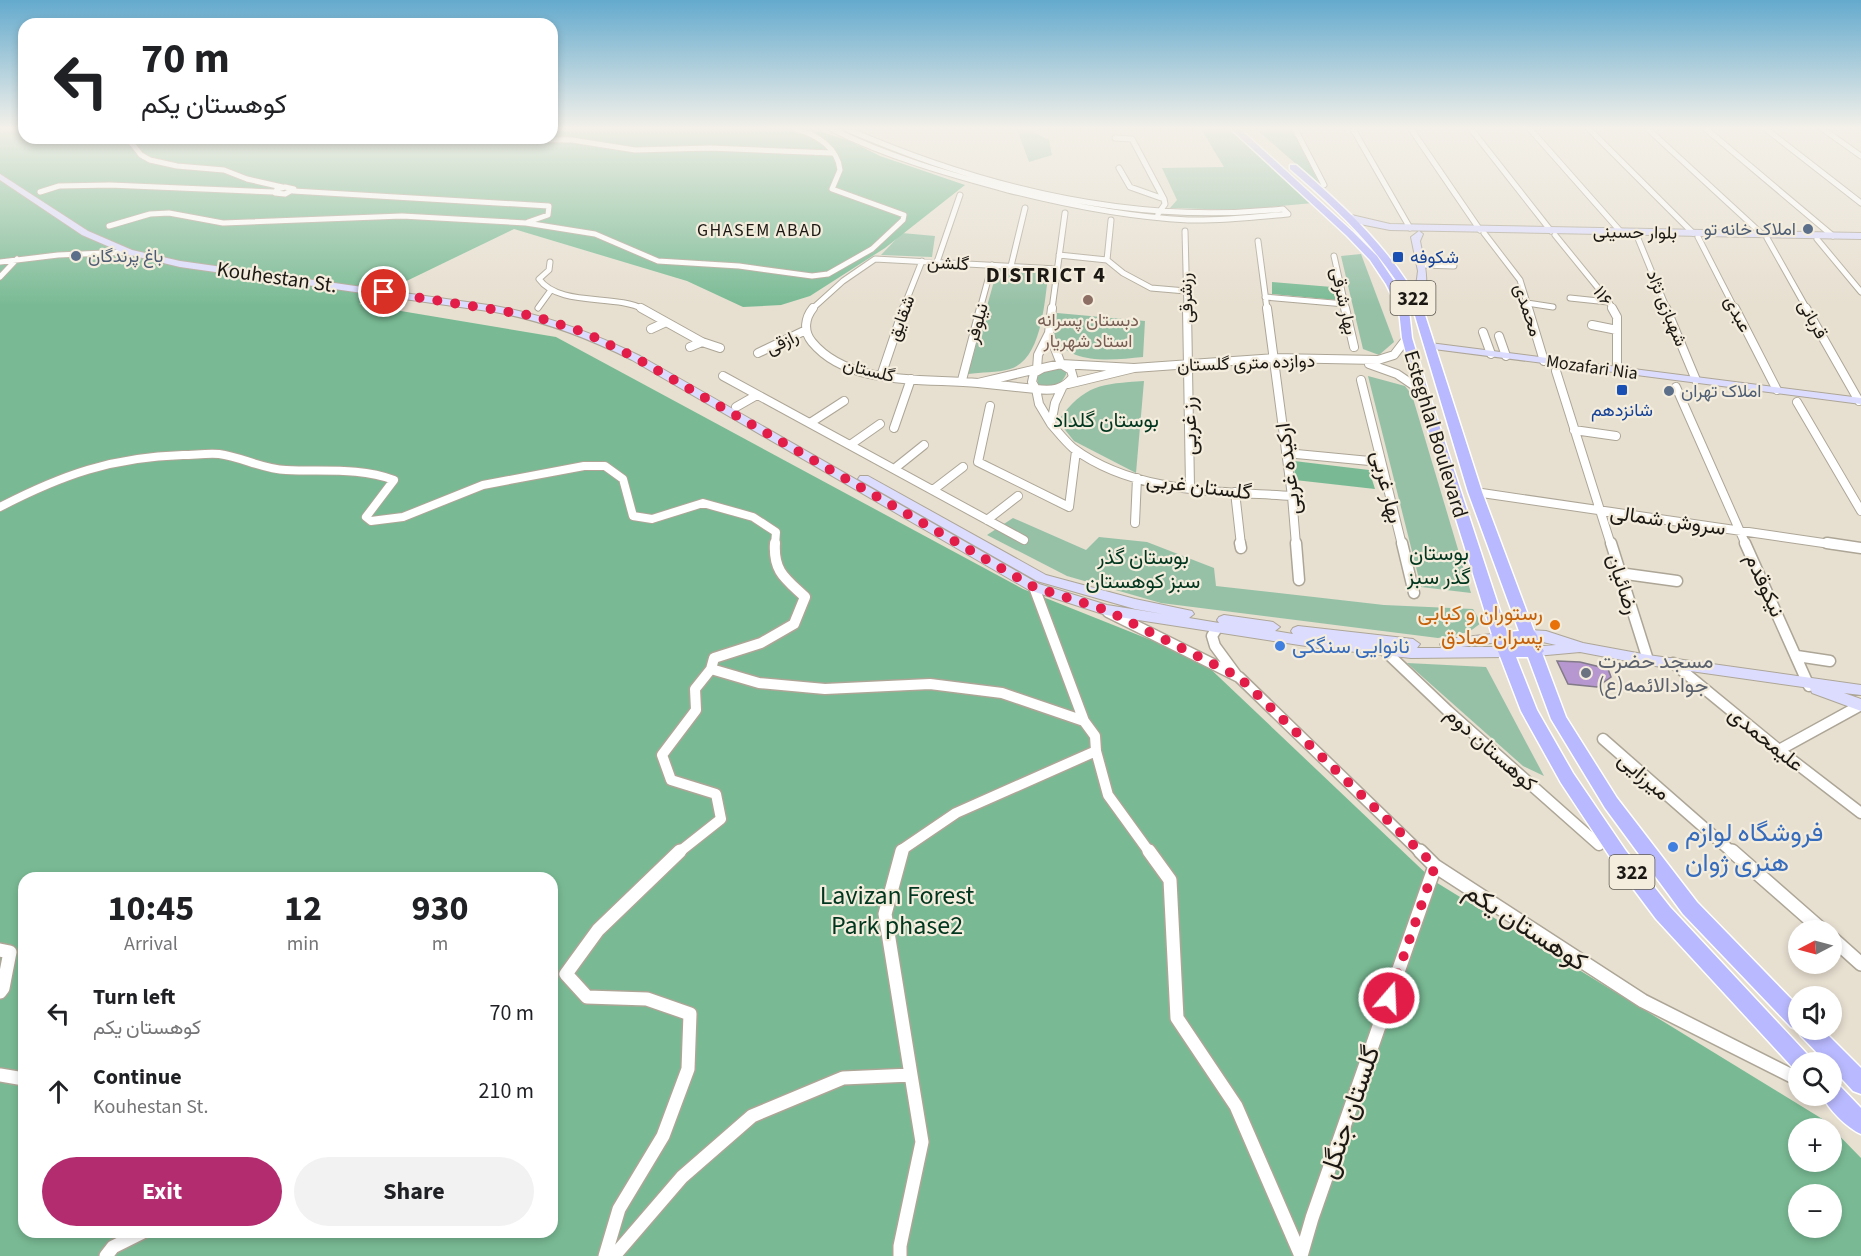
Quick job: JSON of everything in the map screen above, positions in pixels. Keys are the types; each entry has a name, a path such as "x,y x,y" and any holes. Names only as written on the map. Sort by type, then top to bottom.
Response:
{"main road":[{"name":"Kouhestan St.","path":"17,188 85,233 129,252 180,264 538,308 577,320 606,333 1042,578 1135,604 1202,617 1375,640 1433,645 1503,645"},
{"name":"Kouhestan St.","path":"34,188 97,230 152,251 521,313 586,333 636,358 1034,587 1106,610 1385,651 1503,645"},
{"name":"Esteghlal Boulevard","path":"1301,188 1366,250 1391,284 1404,310 1407,338 1422,391 1503,645 1529,711 1567,778 1620,857 1663,913 1792,1052"},
{"name":"Esteghlal Boulevard","path":"1316,188 1381,249 1406,282 1432,350 1475,492 1533,643 1559,719 1611,802 1690,908 1788,1010"},
{"path":"1346,215 1374,225 1410,228"},
{"name":"بلوار حسینی","path":"1482,232 1388,235 1383,231 1410,228 1637,236 1696,235"},
{"name":"بلوار حسینی","path":"1553,233 1621,232 1861,238"},
{"path":"1418,309 1422,290 1422,265 1415,237 1419,234"},
{"name":"بلوار حسینی","path":"1764,236 1817,239 1861,238"},
{"path":"1366,250 1381,249"},
{"name":"Mozafari Nia","path":"1432,350 1457,350 1777,390 1860,404"},
{"name":"Mozafari Nia","path":"1432,350 1465,358 1676,387 1797,402 1860,404"},
{"path":"1457,350 1452,353 1465,358"},
{"path":"1375,640 1385,651"},
{"path":"1503,645 1533,643 1582,648 1783,679 1808,683 1861,701"},
{"path":"1819,1040 1861,1083"},
{"path":"1842,1105 1861,1123"}],"street":[{"path":"40,192 54,188"},
{"path":"171,188 282,194 293,191 549,206 548,215 526,223"},
{"path":"274,192 281,188"},
{"path":"109,226 150,214 169,213 223,223 402,216 526,223 595,234 658,261 739,266 812,276 828,274 872,249 903,220 904,215 833,188"},
{"path":"1009,188 1158,214 1213,217 1288,214 1283,209 1213,217"},
{"path":"1016,188 1041,195"},
{"path":"1132,188 1164,199"},
{"path":"1158,188 1165,204 1158,214"},
{"path":"1387,188 1410,228"},
{"name":"محمدی","path":"1452,188 1482,232 1520,280 1544,361"},
{"name":"۱۱۶","path":"1517,188 1608,302 1617,317 1617,371"},
{"path":"1582,188 1621,232"},
{"name":"عبدی","path":"1648,188 1696,235 1777,390"},
{"name":"قربانی","path":"1712,188 1764,236 1860,404"},
{"path":"1776,188 1833,236"},
{"path":"1842,188 1861,202"},
{"path":"937,262 960,195"},
{"path":"1011,266 1025,208"},
{"path":"1036,389 1032,383 1032,375 1036,369 1038,355 1049,333 1065,213"},
{"path":"1107,260 1111,220"},
{"name":"رزشرقی","path":"1185,231 1188,364"},
{"name":"شهبازی نژاد","path":"1637,236 1696,380"},
{"path":"1817,239 1861,292"},
{"name":"ارکیده غربی","path":"1258,241 1292,496 1299,580"},
{"path":"0,261 129,252"},
{"path":"1059,255 1107,260 1123,273 1152,288 1186,291"},
{"name":"بهار شرقی","path":"1334,256 1354,346"},
{"path":"0,277 17,259"},
{"name":"گلشن","path":"806,330 808,316 819,302 875,259 1057,270"},
{"name":"شقایق","path":"881,376 922,261"},
{"path":"550,262 549,270 539,279 551,290 566,293 572,297 639,307 702,342 720,348"},
{"name":"نیلوفر","path":"962,380 992,265"},
{"path":"1422,265 1454,266"},
{"path":"538,308 551,290"},
{"path":"1265,297 1345,304"},
{"path":"1570,298 1608,302"},
{"path":"618,309 624,303"},
{"path":"1527,303 1553,307"},
{"path":"651,328 664,322"},
{"path":"1592,325 1617,330"},
{"name":"رازقی","path":"758,353 806,330"},
{"name":"گلستان","path":"806,330 814,346 850,368 881,376 911,380 962,380 978,383"},
{"path":"1483,332 1491,354"},
{"path":"1049,333 1061,364 1071,370 1073,376 1055,403 1051,424"},
{"path":"1499,336 1506,356"},
{"path":"1358,361 1378,360 1394,355 1407,338"},
{"path":"690,347 702,342"},
{"name":"دوازده متری گلستان","path":"1134,368 1274,358 1358,361"},
{"path":"1358,361 1384,367 1406,378 1422,391"},
{"path":"978,383 1061,364 1134,368"},
{"name":"رز غربی","path":"1188,364 1190,488"},
{"path":"978,383 1051,390 1134,368"},
{"name":"رضائیان","path":"1556,371 1648,660"},
{"path":"723,376 1024,540"},
{"path":"894,428 911,380"},
{"name":"بهار غربی","path":"1361,380 1414,593"},
{"name":"نیکوقدم","path":"1676,387 1808,683"},
{"name":"گلستان غربی","path":"1036,389 1039,404 1060,437 1076,451 1137,478 1190,488 1292,496"},
{"path":"736,407 757,394"},
{"path":"810,423 844,401"},
{"path":"1797,402 1861,512"},
{"path":"990,406 978,462 1069,507 1076,451"},
{"path":"850,445 880,424"},
{"path":"1574,430 1616,436"},
{"path":"894,469 924,445"},
{"path":"1286,453 1380,462"},
{"path":"0,507 31,490 110,463 133,458 218,454 268,468 372,472 394,480 366,517 371,521 403,517 453,495 483,485 585,466 605,466 623,479 633,516 652,519 703,503 753,517 776,532 772,559 780,572 805,597 794,624 761,643 714,657 711,669 695,689 696,710 662,755 671,780 716,794 721,819 670,859 598,930 566,974 587,997 647,999 690,1014 688,1069 663,1136 619,1209 606,1256"},
{"path":"933,490 963,467"},
{"path":"1135,523 1137,478"},
{"path":"1236,492 1240,548"},
{"name":"سروش شمالی","path":"1475,492 1861,548"},
{"path":"987,520 1018,496"},
{"path":"1619,573 1677,581"},
{"path":"1034,587 1084,722 1095,736 1096,751 1108,795 1170,879 1177,1018 1236,1106 1301,1256"},
{"name":"کوهستان یکم","path":"1106,610 1239,677 1435,866 1643,1001 1788,1074"},
{"path":"1217,628 1212,636 1215,646 1239,677"},
{"name":"کوهستان دوم","path":"1385,651 1448,711 1599,845"},
{"path":"1797,656 1830,661"},
{"name":"علیمحمدی","path":"1673,663 1779,750 1861,813"},
{"path":"711,669 759,683 825,689 930,684 1002,693 1084,722"},
{"path":"1779,750 1861,701"},
{"name":"میرزایی","path":"1603,739 1811,920"},
{"path":"900,1256 900,1246 922,1142 885,914 903,849 956,813 1096,751"},
{"name":"گلستان جنگل","path":"1301,1256 1312,1218 1435,866"},
{"path":"1842,947 1861,964"},
{"path":"0,950 10,952 3,988 0,992"},
{"path":"0,1076 18,1078"},
{"path":"614,1256 682,1177 752,1116 843,1078 911,1076"},
{"path":"106,1256 114,1246 131,1238"}],"green space":[{"name":"Lavizan Forest Park phase2","path":"0,188 962,188 885,248 810,296 781,305 743,307 687,281 514,229 359,304 556,337 1023,589 1201,660 1434,881 1788,1098 1788,1106 1801,1106 1821,1118 1788,1118 1788,1172 1842,1172 1842,1138 1861,1158 1861,1256 0,1256"},
{"path":"1171,188 1296,188 1313,203 1240,210 1170,208 1177,200"},
{"path":"902,233 935,236 932,257 881,255"},
{"path":"1361,254 1394,342 1379,355 1363,349 1341,256"},
{"path":"998,267 1049,271 1040,327 1036,341 1021,363 1010,369 968,374"},
{"path":"1272,282 1332,287 1336,300 1272,294"},
{"path":"1057,313 1145,321 1143,357 1105,360 1069,352 1052,335"},
{"path":"1061,368 1067,371 1060,383 1052,387 1038,384 1037,378 1041,372"},
{"name":"بوستان گذر سبز","path":"1368,376 1405,386 1412,395 1471,593 1421,587"},
{"name":"بوستان گلداد","path":"1144,381 1136,473 1074,441 1058,421 1077,400 1095,388 1116,383"},
{"path":"1294,461 1369,470 1375,489 1295,480"},
{"name":"بوستان گذر سبز کوهستان","path":"1013,518 1086,550 1099,537 1147,542 1214,568 1216,586 1384,605 1473,609 1481,623 1469,632 1438,638 1161,603 1067,576 987,535"},
{"path":"1407,663 1486,667 1544,776 1523,766"}],"building":[{"name":"مسجد حضرت جوادالائمه(ع)","path":"1557,661 1580,662 1608,669 1611,677 1597,687 1568,684"}],"place":[{"name":"املاک خانه تو","path":"1808,229"},
{"name":"باغ پرندگان","path":"76,256"},
{"name":"شکوفه","path":"1398,257"},
{"name":"دبستان پسرانه استاد شهريار","path":"1088,300"},
{"name":"شانزدهم","path":"1622,390"},
{"name":"املاک تهران","path":"1669,391"},
{"name":"رستوران و کبابی پسران صادق","path":"1555,625"},
{"name":"نانوایی سنگکی","path":"1280,646"},
{"name":"مسجد حضرت جوادالائمه(ع)","path":"1586,673"},
{"name":"فروشگاه لوازم هنری ژوان","path":"1673,847"}],"district":[{"name":"GHASEM ABAD","path":"760,230"},
{"name":"DISTRICT 4","path":"1046,274"}],"route":[{"path":"384,292 521,313 586,333 636,358 1034,587 1106,610 1239,677 1435,866 1389,998"}]}
